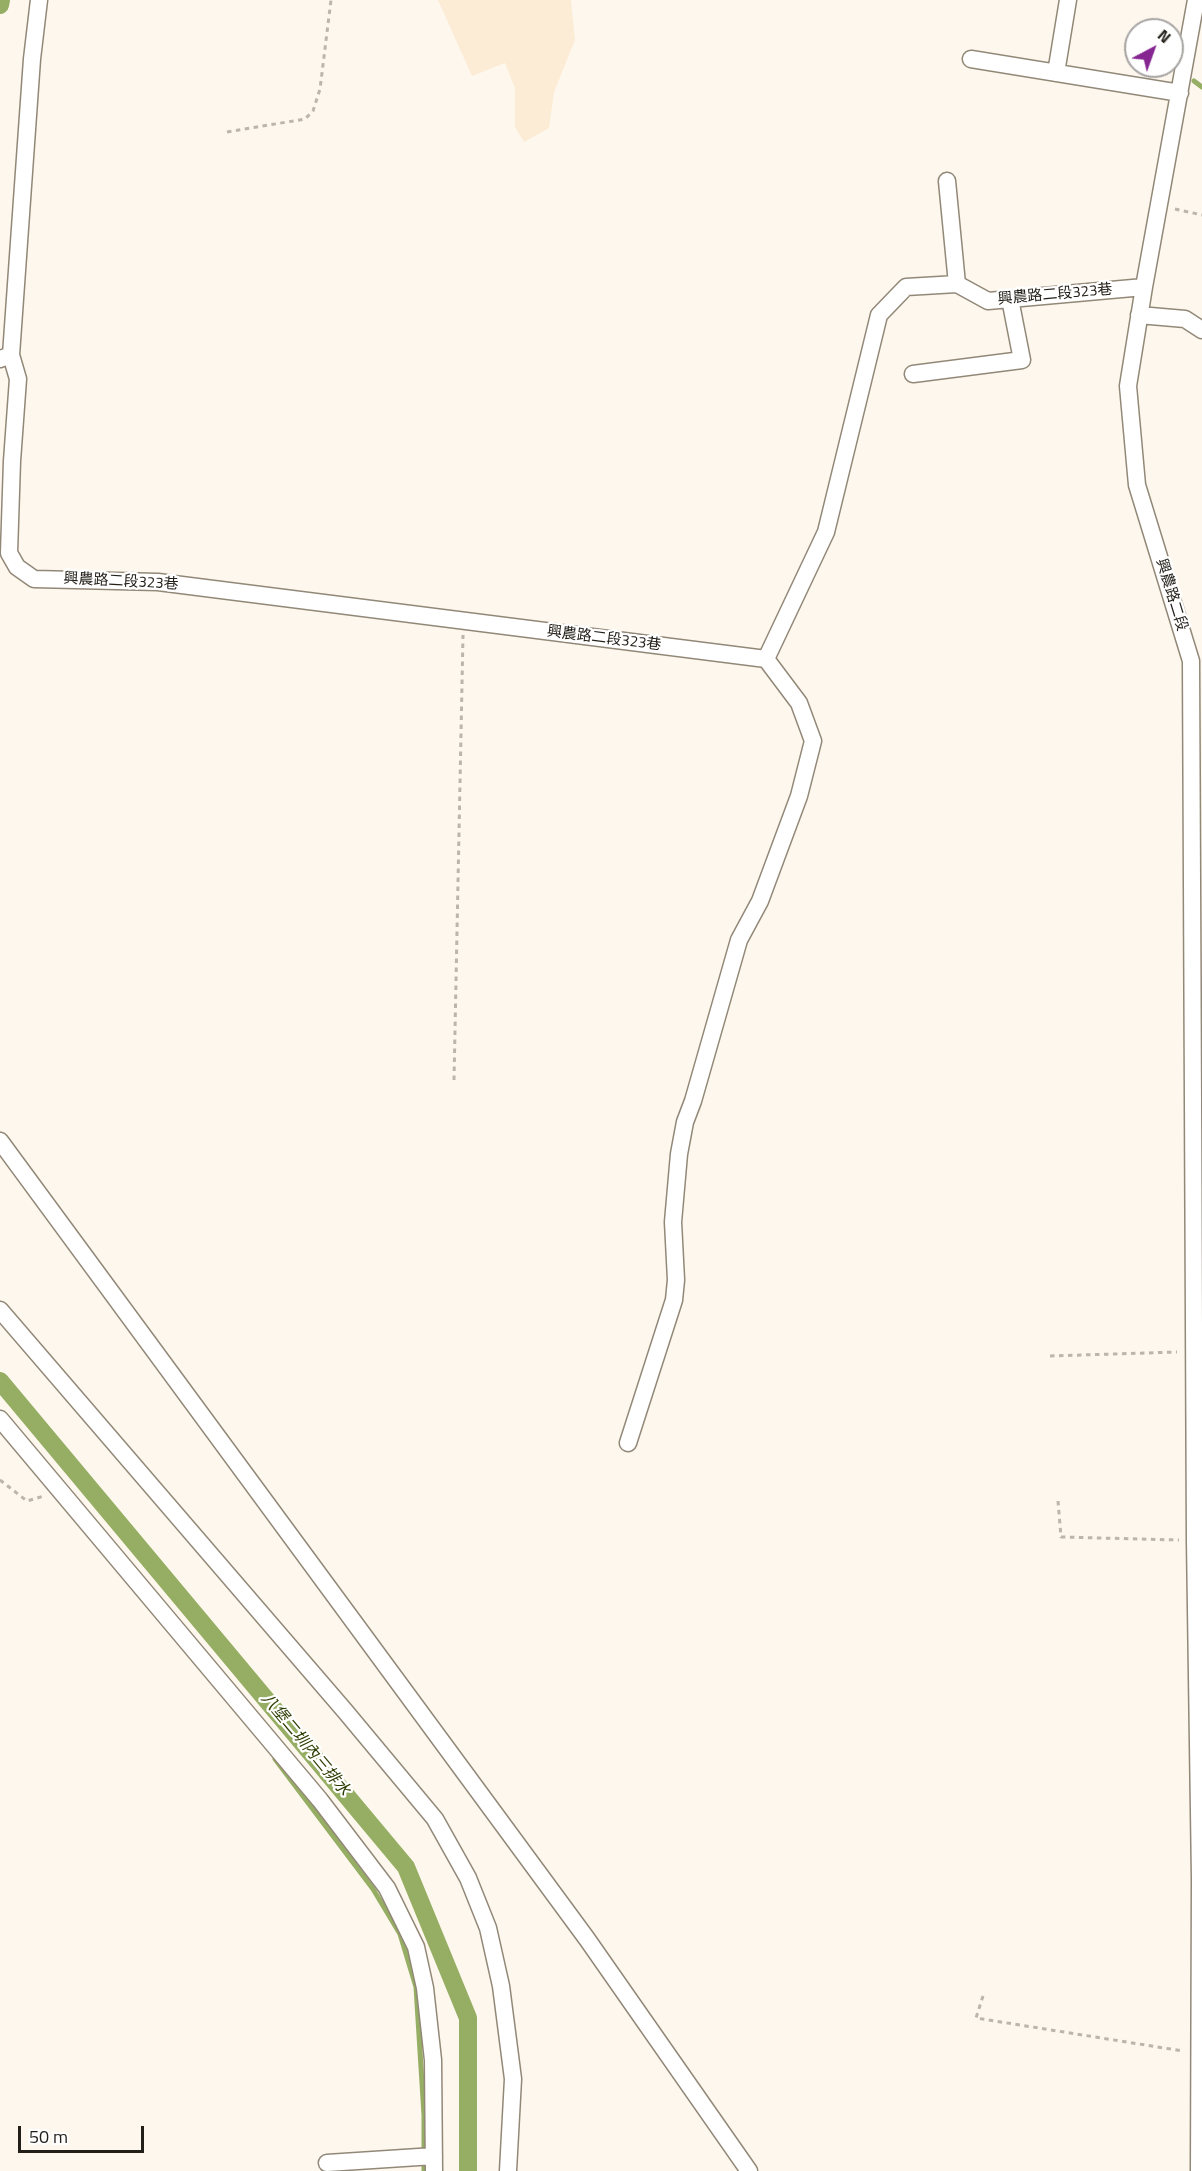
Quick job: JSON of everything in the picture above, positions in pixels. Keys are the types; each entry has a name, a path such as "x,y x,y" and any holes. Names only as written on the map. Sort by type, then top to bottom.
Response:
{"street":[{"name":"興農路二段323巷","path":"39,0 6,357 18,379 9,553 17,567 34,579 158,582 766,659"},
{"path":"1056,72 1068,0"},
{"name":"興農路二段","path":"1196,0 1128,386 1137,485 1191,662 1195,1541 1201,1879 1199,2171"},
{"path":"971,59 1180,93"},
{"path":"628,1443 674,1299 676,1280 673,1222 679,1154 685,1122 739,940 760,901 799,796 813,741 799,703 766,659 826,532 879,315 906,287 957,284 946,181"},
{"name":"興農路二段323巷","path":"957,284 988,301 1144,286"},
{"path":"913,375 1022,360 1010,299"},
{"path":"1139,315 1185,319 1202,330"},
{"path":"0,1141 587,1939 749,2171"},
{"path":"0,1310 435,1819 468,1878 488,1928 501,1986 513,2079 508,2171"},
{"path":"0,1419 320,1800 387,1888 416,1947 425,1988 433,2060 434,2163 327,2163"}],"path":[{"path":"227,132 306,119 314,111 320,89 331,0"},
{"path":"1159,205 1202,215"},
{"path":"454,1080 463,622"},
{"path":"1050,1356 1194,1352"},
{"path":"0,1480 27,1502 61,1491"},
{"path":"1059,1501 1061,1537 1195,1541"},
{"path":"983,1996 976,2018 1200,2053"}],"shaded area":[{"path":"438,0 571,0 575,40 554,92 549,128 524,142 515,127 515,88 505,63 472,76"}],"waterway":[{"name":"八堡二圳內三排水","path":"0,5 1,0"},
{"path":"1194,81 1202,87"},
{"name":"八堡二圳內三排水","path":"0,1381 406,1867 468,2018 468,2171"},
{"path":"275,1759 373,1889 400,1934 416,1987 424,2115 424,2171"}]}
